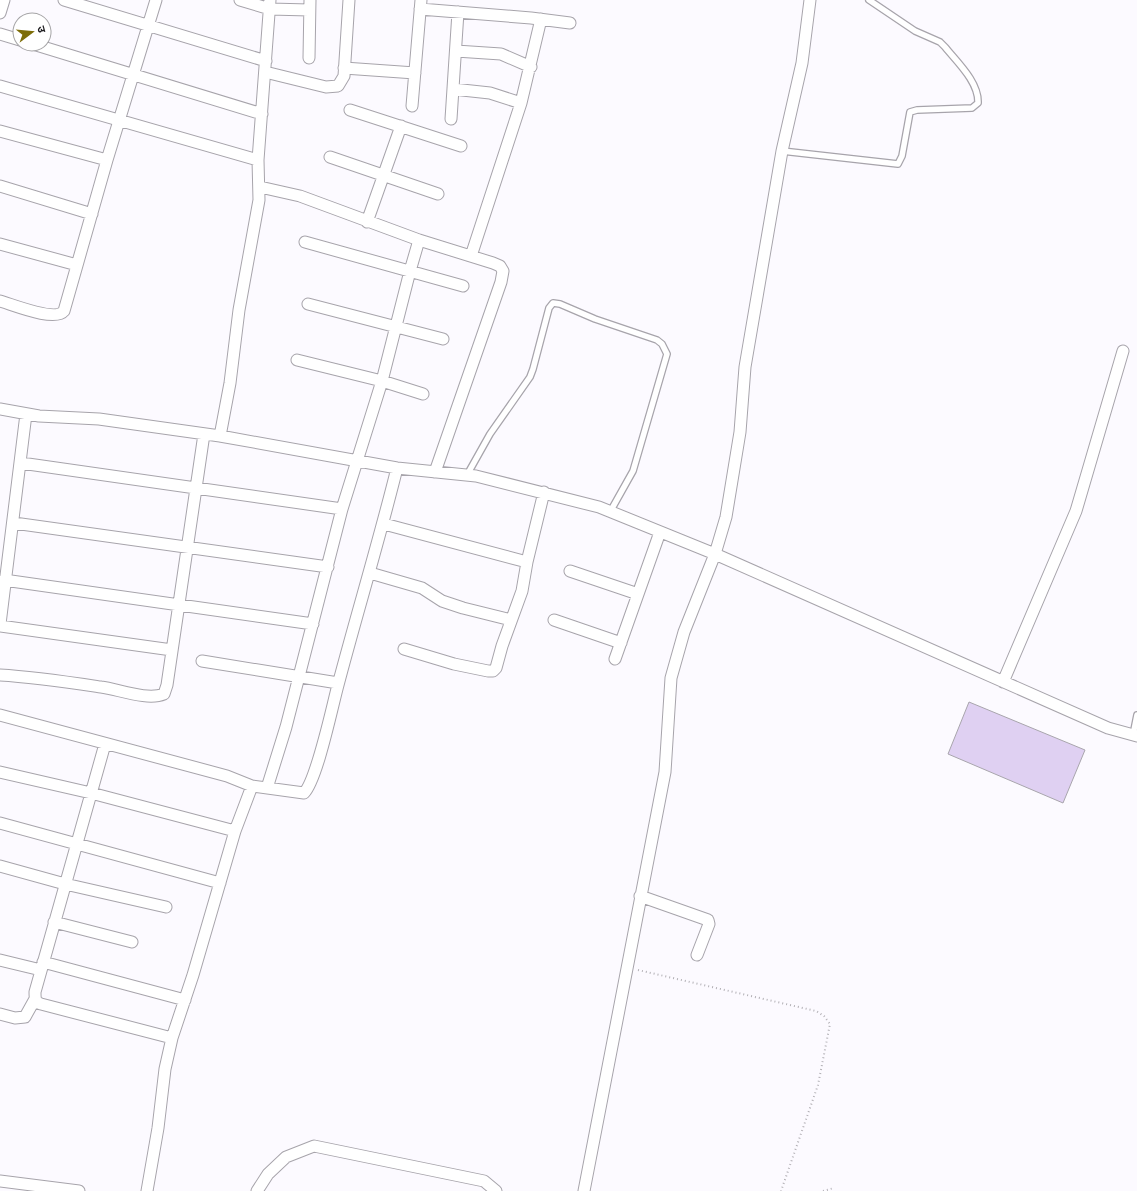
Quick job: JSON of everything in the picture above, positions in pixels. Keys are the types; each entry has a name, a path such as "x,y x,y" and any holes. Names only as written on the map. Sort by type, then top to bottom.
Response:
{"street":[{"path":"0,13 4,0"},
{"path":"64,0 149,26 333,87 342,82 349,0"},
{"path":"0,301 51,316 62,315 107,160 156,0"},
{"path":"240,0 270,4 310,5 309,58"},
{"path":"584,1191 664,772 672,678 694,605 715,554 726,517 736,465 745,367 782,151 801,68 810,0"},
{"path":"220,436 230,383 239,310 259,200 260,187 258,160 270,4"},
{"path":"412,106 421,5 458,12 570,23"},
{"path":"451,119 458,12"},
{"path":"471,256 521,103 531,67 541,19"},
{"path":"0,34 12,38"},
{"path":"52,50 262,114"},
{"path":"456,51 501,54 531,67"},
{"path":"344,68 415,73"},
{"path":"0,86 258,160"},
{"path":"453,88 490,93 521,103"},
{"path":"350,110 461,146"},
{"path":"367,222 401,126"},
{"path":"0,131 107,160"},
{"path":"330,158 438,194"},
{"path":"0,186 92,214"},
{"path":"260,187 300,196 367,222 500,266 503,275 435,472"},
{"path":"267,788 300,677 342,509 382,381 419,240"},
{"path":"306,242 463,286"},
{"path":"0,244 77,265"},
{"path":"308,304 443,339"},
{"path":"1003,682 1076,511 1123,351"},
{"path":"297,360 382,381 423,394"},
{"path":"0,409 26,414 99,419 220,436 397,468 466,475 544,492 610,512 715,554 1108,728 1135,735"},
{"path":"26,414 14,523 4,580 0,625 172,650"},
{"path":"0,675 102,687 157,697 164,694 167,685 180,604 204,434"},
{"path":"21,463 342,509"},
{"path":"0,715 228,776 252,786 299,793 304,792 308,789 370,573 384,524 397,468"},
{"path":"404,649 454,664 494,671 522,592 527,562 544,492"},
{"path":"14,523 188,546 328,567"},
{"path":"384,524 527,562"},
{"path":"615,660 660,532"},
{"path":"570,571 638,594"},
{"path":"370,573 422,588 442,601 511,620"},
{"path":"4,580 313,624"},
{"path":"554,620 621,643"},
{"path":"202,661 338,683"},
{"path":"0,1014 15,1018 25,1017 35,999 42,966 64,884 105,744"},
{"path":"0,772 91,793 235,831"},
{"path":"146,1191 158,1128 165,1069 172,1038 185,1000 235,831 252,786"},
{"path":"0,823 220,883"},
{"path":"0,866 64,884 166,907"},
{"path":"640,896 708,920 709,924 697,955"},
{"path":"54,922 132,942"},
{"path":"0,960 42,966 185,1000"},
{"path":"35,999 37,1003 172,1038"},
{"path":"257,1191 268,1174 286,1157 314,1146 484,1181 496,1191"},
{"path":"0,1181 79,1191"}],"lane":[{"path":"782,151 898,164 902,156 910,112 917,110 972,108 978,103 977,94 972,81 940,42 915,31 869,0"},
{"path":"466,475 490,434 530,377 549,308 553,303 560,304 595,319 657,340 662,344 667,354 633,470 610,512"},
{"path":"1135,735 1137,715"}],"path":[{"path":"627,968 816,1011 824,1016 830,1024 818,1085 781,1191"},
{"path":"823,1191 834,1188"}],"building":[{"path":"969,702 1085,750 1063,803 948,754"}]}
